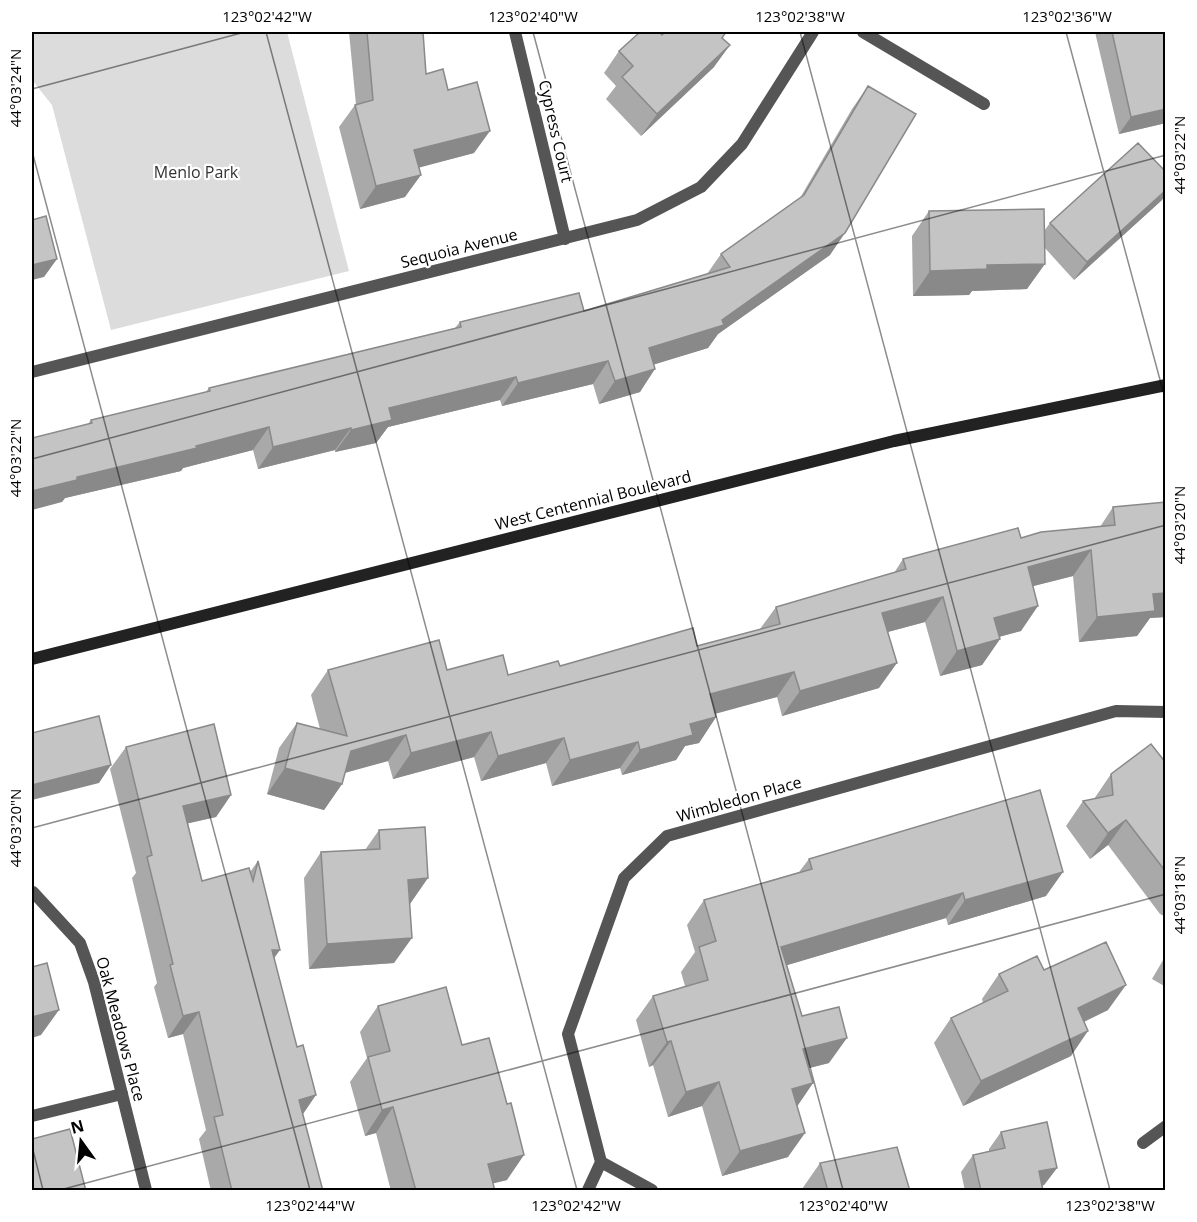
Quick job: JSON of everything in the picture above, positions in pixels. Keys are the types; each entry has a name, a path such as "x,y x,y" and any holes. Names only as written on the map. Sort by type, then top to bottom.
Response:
{"main road":[{"name":"West Centennial Boulevard","path":"32,659 894,441 1166,385"}],"street":[{"name":"Cypress Court","path":"516,32 565,239"},
{"name":"Sequoia Avenue","path":"32,372 637,220 700,187 742,144 813,32"},
{"path":"862,32 984,104"},
{"name":"Wimbledon Place","path":"601,1162 568,1034 624,878 667,836 1116,711 1166,712"},
{"name":"Oak Meadows Place","path":"33,892 80,943 94,982 146,1191"},
{"path":"32,1116 122,1094"},
{"path":"1143,1143 1166,1126"},
{"path":"588,1191 601,1162 651,1191"}],"green space":[{"name":"Menlo Park","path":"32,32 287,32 349,271 111,330 52,105 32,80"}],"building":[{"path":"367,32 423,32 426,74 443,69 448,90 477,82 490,131 414,150 421,175 376,186 355,105 373,100"},
{"path":"640,32 659,32 662,35 665,32 726,32 722,38 730,45 657,114 622,77 633,66 619,51"},
{"path":"1112,32 1166,32 1166,109 1131,117"},
{"path":"868,86 916,114 845,233 722,320 724,325 649,348 655,369 615,381 608,361 518,383 516,377 389,408 392,420 351,430 351,428 273,447 269,427 32,491 32,438 92,423 91,420 210,391 209,388 461,327 460,322 579,293 584,311 730,267 721,254 804,195"},
{"path":"1138,143 1166,172 1166,190 1087,262 1050,223"},
{"path":"1044,209 1045,264 987,265 987,269 930,271 929,211"},
{"path":"46,216 57,259 32,265 32,220"},
{"path":"1166,502 1166,593 1153,594 1155,611 1097,617 1091,550 1028,567 1038,606 994,618 1000,639 957,651 943,597 882,613 897,663 800,691 794,672 710,694 716,717 690,724 693,735 640,750 638,742 570,760 564,738 498,756 491,732 411,753 406,735 351,751 342,784 285,768 297,723 347,736 328,670 439,640 447,670 503,655 508,675 558,661 560,666 693,628 697,646 780,624 776,607 906,569 903,559 1018,528 1021,538 1041,532 1115,525 1113,507"},
{"path":"99,716 111,765 32,785 32,733"},
{"path":"214,724 231,795 183,806 202,881 249,868 253,881 258,861 280,950 272,950 297,1047 303,1045 316,1095 299,1100 323,1191 232,1191 214,1117 223,1115 199,1012 183,1016 170,965 173,964 147,857 152,855 126,747"},
{"path":"1151,744 1166,763 1166,872 1126,820 1108,833 1083,801 1113,795 1111,774"},
{"path":"1040,790 1063,872 965,900 963,893 781,947 802,1016 839,1007 847,1038 803,1049 813,1083 792,1089 805,1133 740,1151 719,1082 686,1092 671,1041 667,1042 653,996 708,980 699,947 716,941 704,900 812,869 809,859"},
{"path":"425,827 428,878 408,880 412,938 327,944 321,852 380,849 379,830"},
{"path":"1106,942 1126,985 1078,1008 1088,1031 981,1081 951,1018 1008,991 999,974 1037,956 1044,970"},
{"path":"47,963 59,1010 32,1017 32,967"},
{"path":"446,987 462,1045 489,1038 507,1104 511,1103 524,1155 488,1164 495,1191 416,1191 393,1107 382,1110 368,1057 390,1051 378,1006"},
{"path":"1047,1122 1057,1168 1039,1171 1043,1191 981,1191 973,1155 1005,1148 1001,1132"},
{"path":"70,1129 86,1191 32,1191 32,1139"},
{"path":"897,1147 910,1191 828,1191 820,1163"}]}
